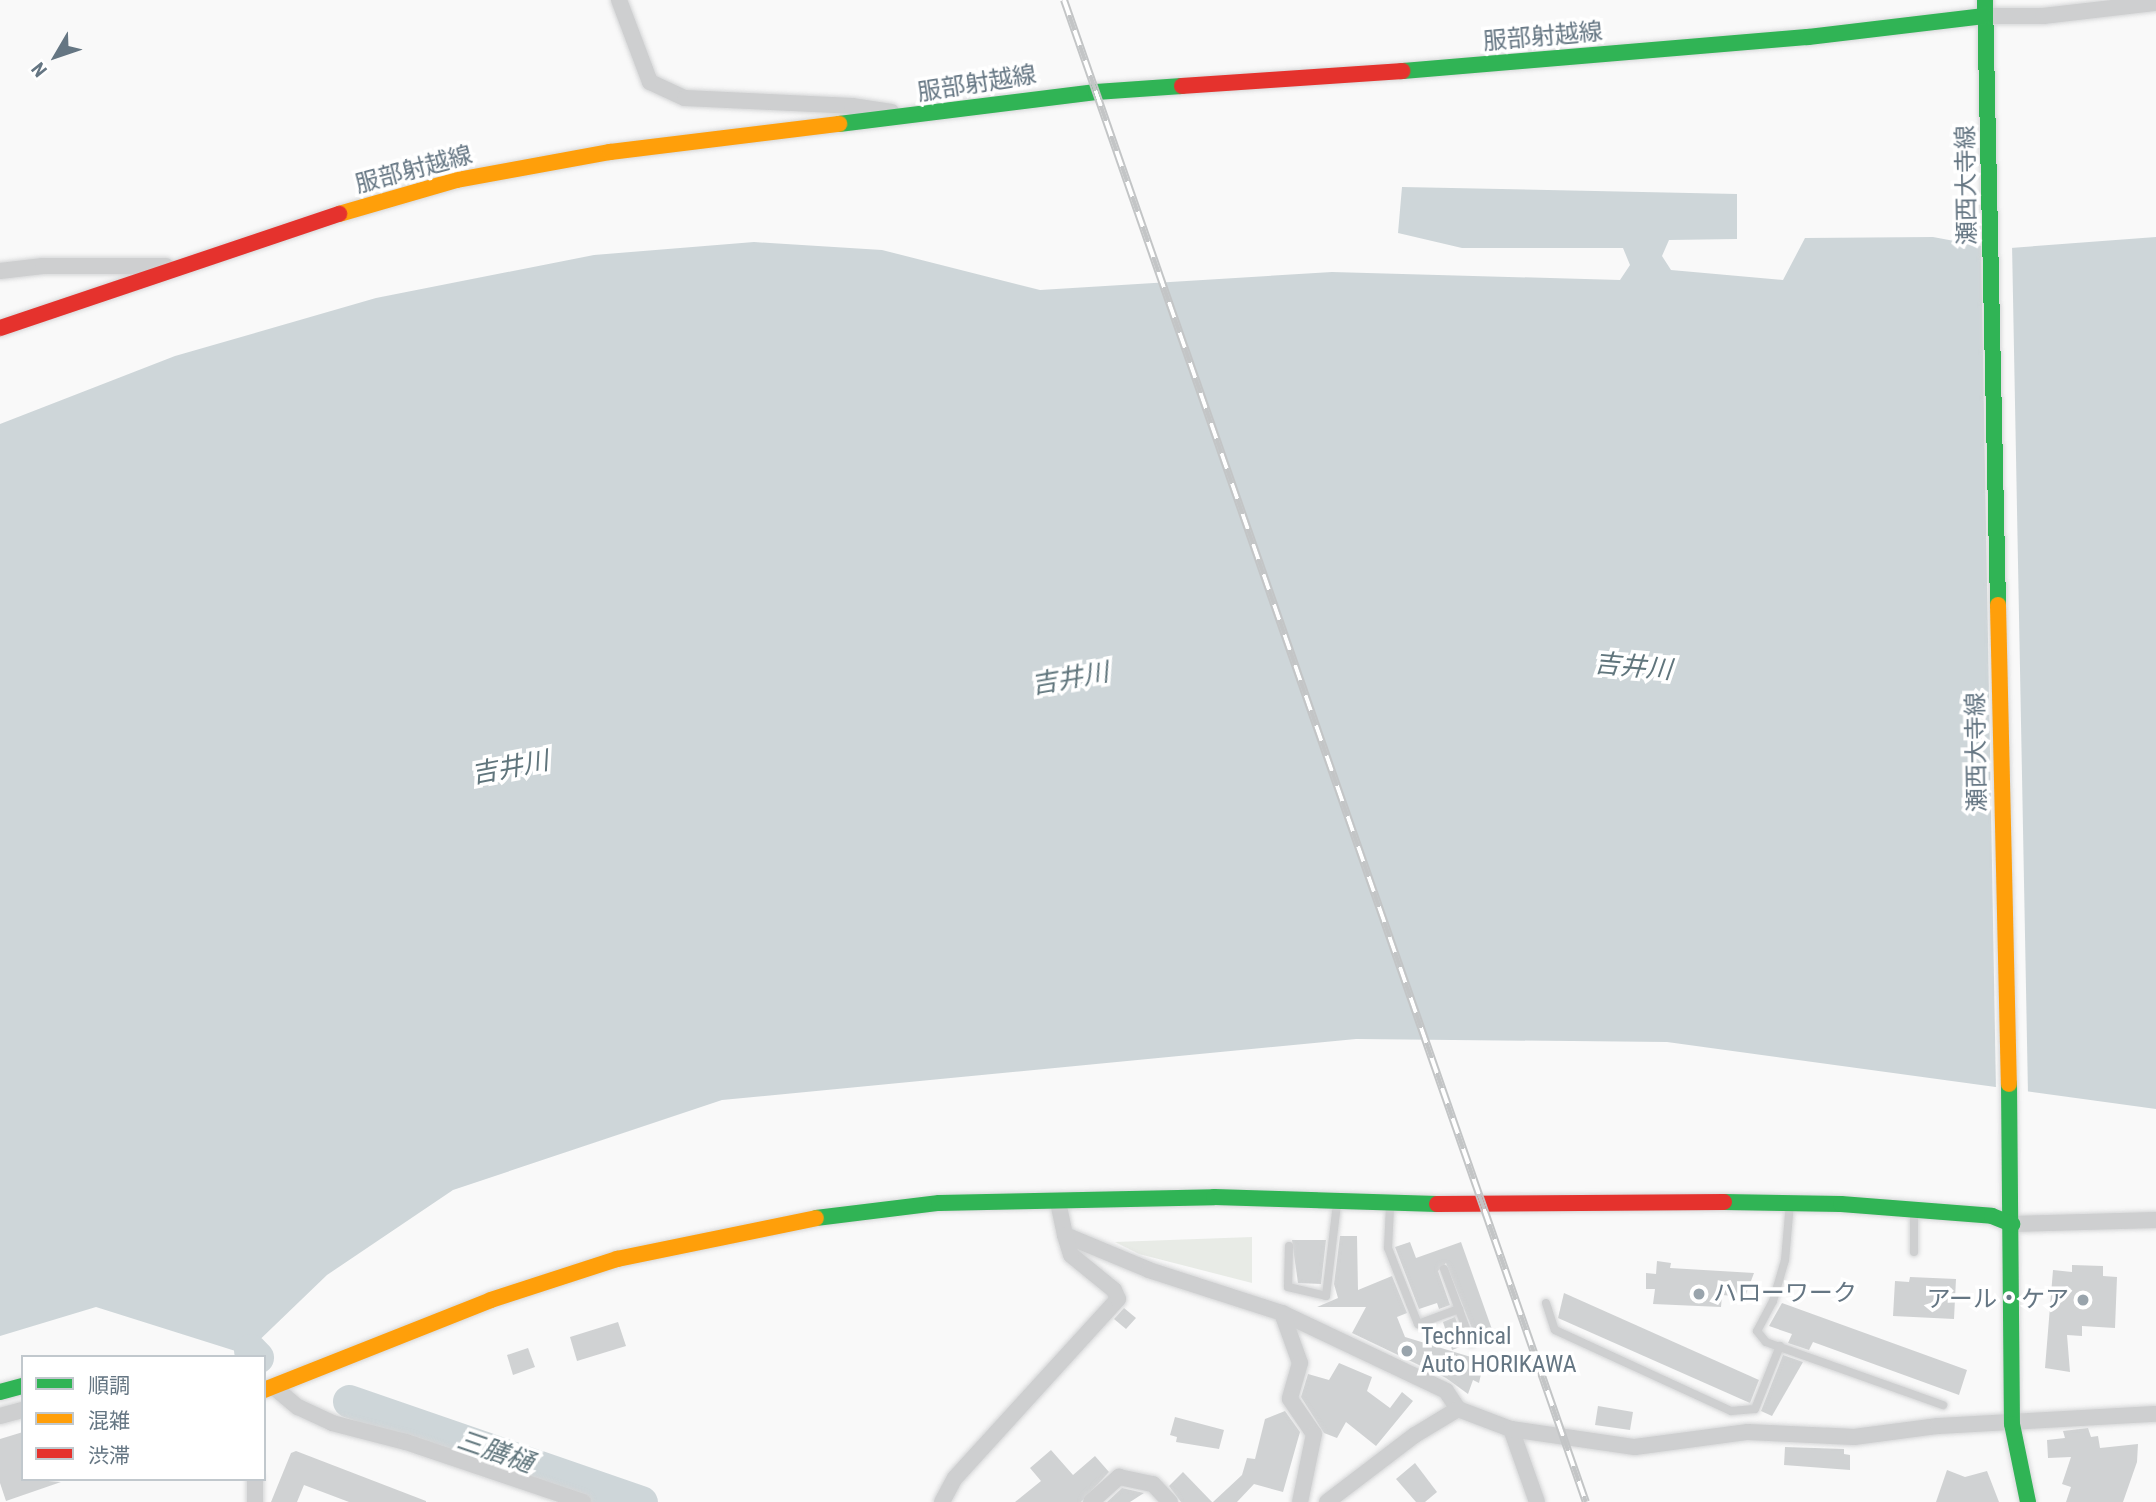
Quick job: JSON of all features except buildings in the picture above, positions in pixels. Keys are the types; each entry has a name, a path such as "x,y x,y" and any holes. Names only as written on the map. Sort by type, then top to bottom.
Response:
{"main road":[{"name":"服部射越線","path":"0,328 176,266 457,180 610,152 918,117 1096,92 1505,64 1808,37 1985,15"},
{"name":"瀬西大寺線","path":"1985,15 2008,1202 2012,1224 2012,1424 2028,1502"},
{"path":"270,1389 491,1300 617,1259 811,1219 939,1203 1214,1198 1390,1203 1790,1203 1992,1216 2012,1224"},
{"path":"0,1392 21,1387"}],"street":[{"path":"620,0 650,82 685,98 852,106 918,117"},
{"path":"1985,15 2043,16 2156,3"},
{"path":"0,271 43,266 176,266"},
{"path":"942,1502 956,1478 1118,1299 1114,1290 1071,1255 1058,1202"},
{"path":"2012,1224 2156,1220"},
{"path":"1065,1235 1149,1269 1282,1312 1446,1391 1458,1409 1511,1429 1635,1447 1748,1432 1854,1437 2156,1414"},
{"path":"1282,1312 1300,1363 1290,1399 1314,1434 1300,1502"},
{"path":"270,1389 298,1407 332,1423 406,1442 583,1502"},
{"path":"1327,1502 1415,1434 1458,1409"},
{"path":"0,1416 21,1411"},
{"path":"1511,1429 1537,1502"},
{"path":"1091,1502 1119,1477 1153,1484 1171,1502"},
{"path":"255,1481 255,1502"}],"lane":[{"path":"1289,1246 1288,1287 1326,1296 1338,1201"},
{"path":"1390,1203 1388,1248 1418,1324 1459,1308"},
{"path":"1790,1203 1785,1259 1773,1301 1757,1331 1766,1342 1943,1405"},
{"path":"1914,1210 1914,1252"},
{"path":"1444,1269 1471,1342"},
{"path":"1546,1303 1555,1330 1731,1411 1755,1409 1780,1346"}],"shaded area":[{"path":"1252,1237 1252,1283 1139,1254 1115,1242"}],"water":[{"name":"吉井川","path":"1402,187 1737,194 1737,239 1669,240 1662,256 1671,270 1783,280 1805,238 1933,237 1997,249 2156,237 2156,1109 1667,1042 1356,1039 722,1100 453,1190 327,1275 245,1354 96,1307 0,1336 0,424 175,356 376,298 594,255 754,242 882,250 1040,290 1332,272 1620,280 1630,265 1623,248 1462,248 1398,233"}],"pier":[{"path":"1981,243 2012,244 2028,1095 1996,1091"}],"waterway":[{"name":"三膳樋","path":"250,1350 255,1355"},
{"name":"三膳樋","path":"349,1401 641,1502"}],"railway":[{"path":"1064,0 1586,1502"}],"traffic: fast":[{"path":"1985,0 1998,605"},
{"path":"1402,71 1808,37 1985,16"},
{"path":"839,124 1096,92 1182,86"},
{"path":"2009,1084 2012,1424 2028,1502"},
{"path":"816,1218 939,1203 1214,1197 1437,1204"},
{"path":"1724,1202 1841,1204 1992,1216 2012,1224"},
{"path":"0,1392 21,1387"}],"traffic: slow":[{"path":"339,214 457,180 610,152 839,124"},
{"path":"1998,605 2009,1084"},
{"path":"266,1389 491,1300 617,1259 816,1218"}],"traffic: jam":[{"path":"1182,86 1402,71"},
{"path":"0,328 339,214"},
{"path":"1437,1204 1724,1202"}],"place":[{"name":"ハローワーク","path":"1699,1294"},
{"name":"アール・ケア","path":"2083,1300"},
{"name":"Technical Auto HORIKAWA","path":"1407,1351"}]}
